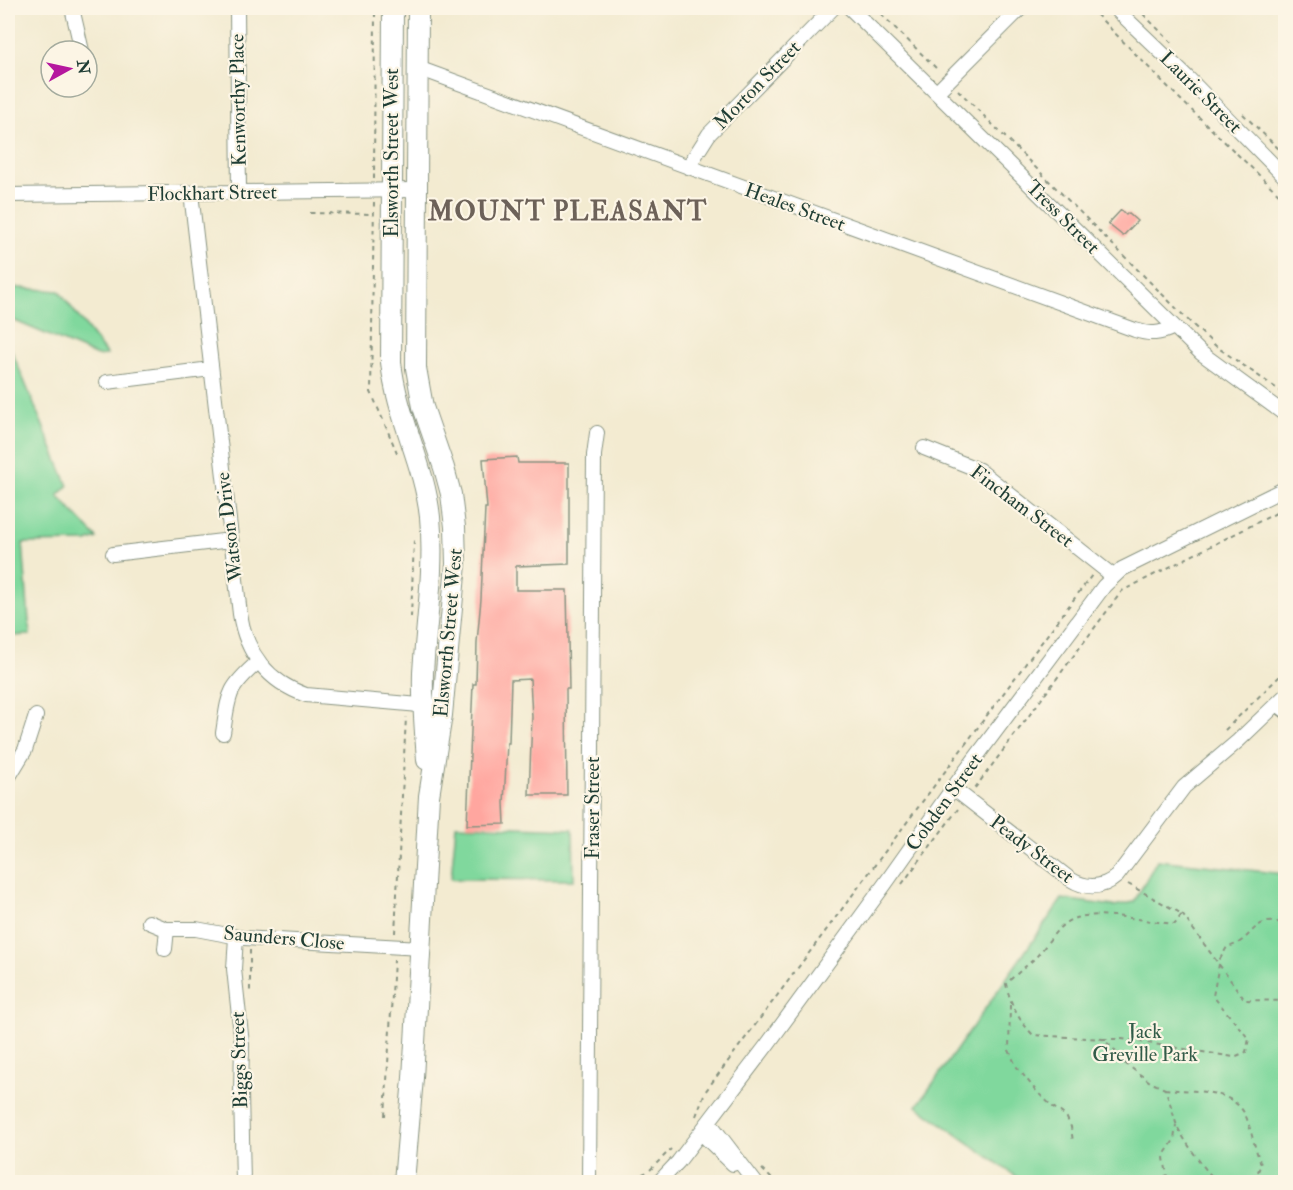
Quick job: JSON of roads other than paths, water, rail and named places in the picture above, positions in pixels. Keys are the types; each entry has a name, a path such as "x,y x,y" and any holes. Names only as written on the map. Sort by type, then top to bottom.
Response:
{"street":[{"path":"72,8 79,39"},
{"name":"Kenworthy Place","path":"237,8 239,192"},
{"name":"Elsworth Street West","path":"393,8 383,190 390,344 393,379 400,414 422,474 428,501 430,530 424,705 429,796 411,1112 404,1182"},
{"name":"Elsworth Street West","path":"418,8 416,368 423,407 447,480 455,527 456,579 424,705"},
{"name":"Morton Street","path":"688,167 709,134 833,8"},
{"name":"Tress Street","path":"850,8 1174,327 1214,363 1286,415"},
{"path":"937,93 1021,8"},
{"name":"Laurie Street","path":"1115,8 1189,79 1286,178"},
{"name":"Heales Street","path":"418,68 1140,332 1157,334 1174,327"},
{"name":"Flockhart Street","path":"8,195 416,190"},
{"name":"Watson Drive","path":"191,193 241,621 249,648 274,679 306,695 424,705"},
{"path":"107,382 211,369"},
{"name":"Fraser Street","path":"589,1182 594,466 597,433"},
{"name":"Fincham Street","path":"924,448 980,470 1113,576"},
{"name":"Cobden Street","path":"659,1182 667,1176 705,1127 885,885 953,788 1091,601 1113,576 1286,488"},
{"path":"113,554 231,540"},
{"path":"222,733 232,689 240,678 258,662"},
{"path":"1274,706 1286,694"},
{"name":"Peady Street","path":"953,788 1076,882 1085,886 1106,884 1117,876 1184,787 1238,741 1274,706"},
{"path":"8,778 25,750 36,716"},
{"name":"Saunders Close","path":"149,922 167,929 203,929 236,937 421,948"},
{"path":"165,949 167,929"},
{"name":"Biggs Street","path":"236,937 234,974 242,1044 243,1182"},
{"path":"705,1127 753,1182"}],"lane":[{"path":"1274,706 1286,715"}],"district":[{"name":"MOUNT PLEASANT","path":"568,212"}],"park label":[{"name":"Jack Greville Park","path":"1145,1042"}]}
